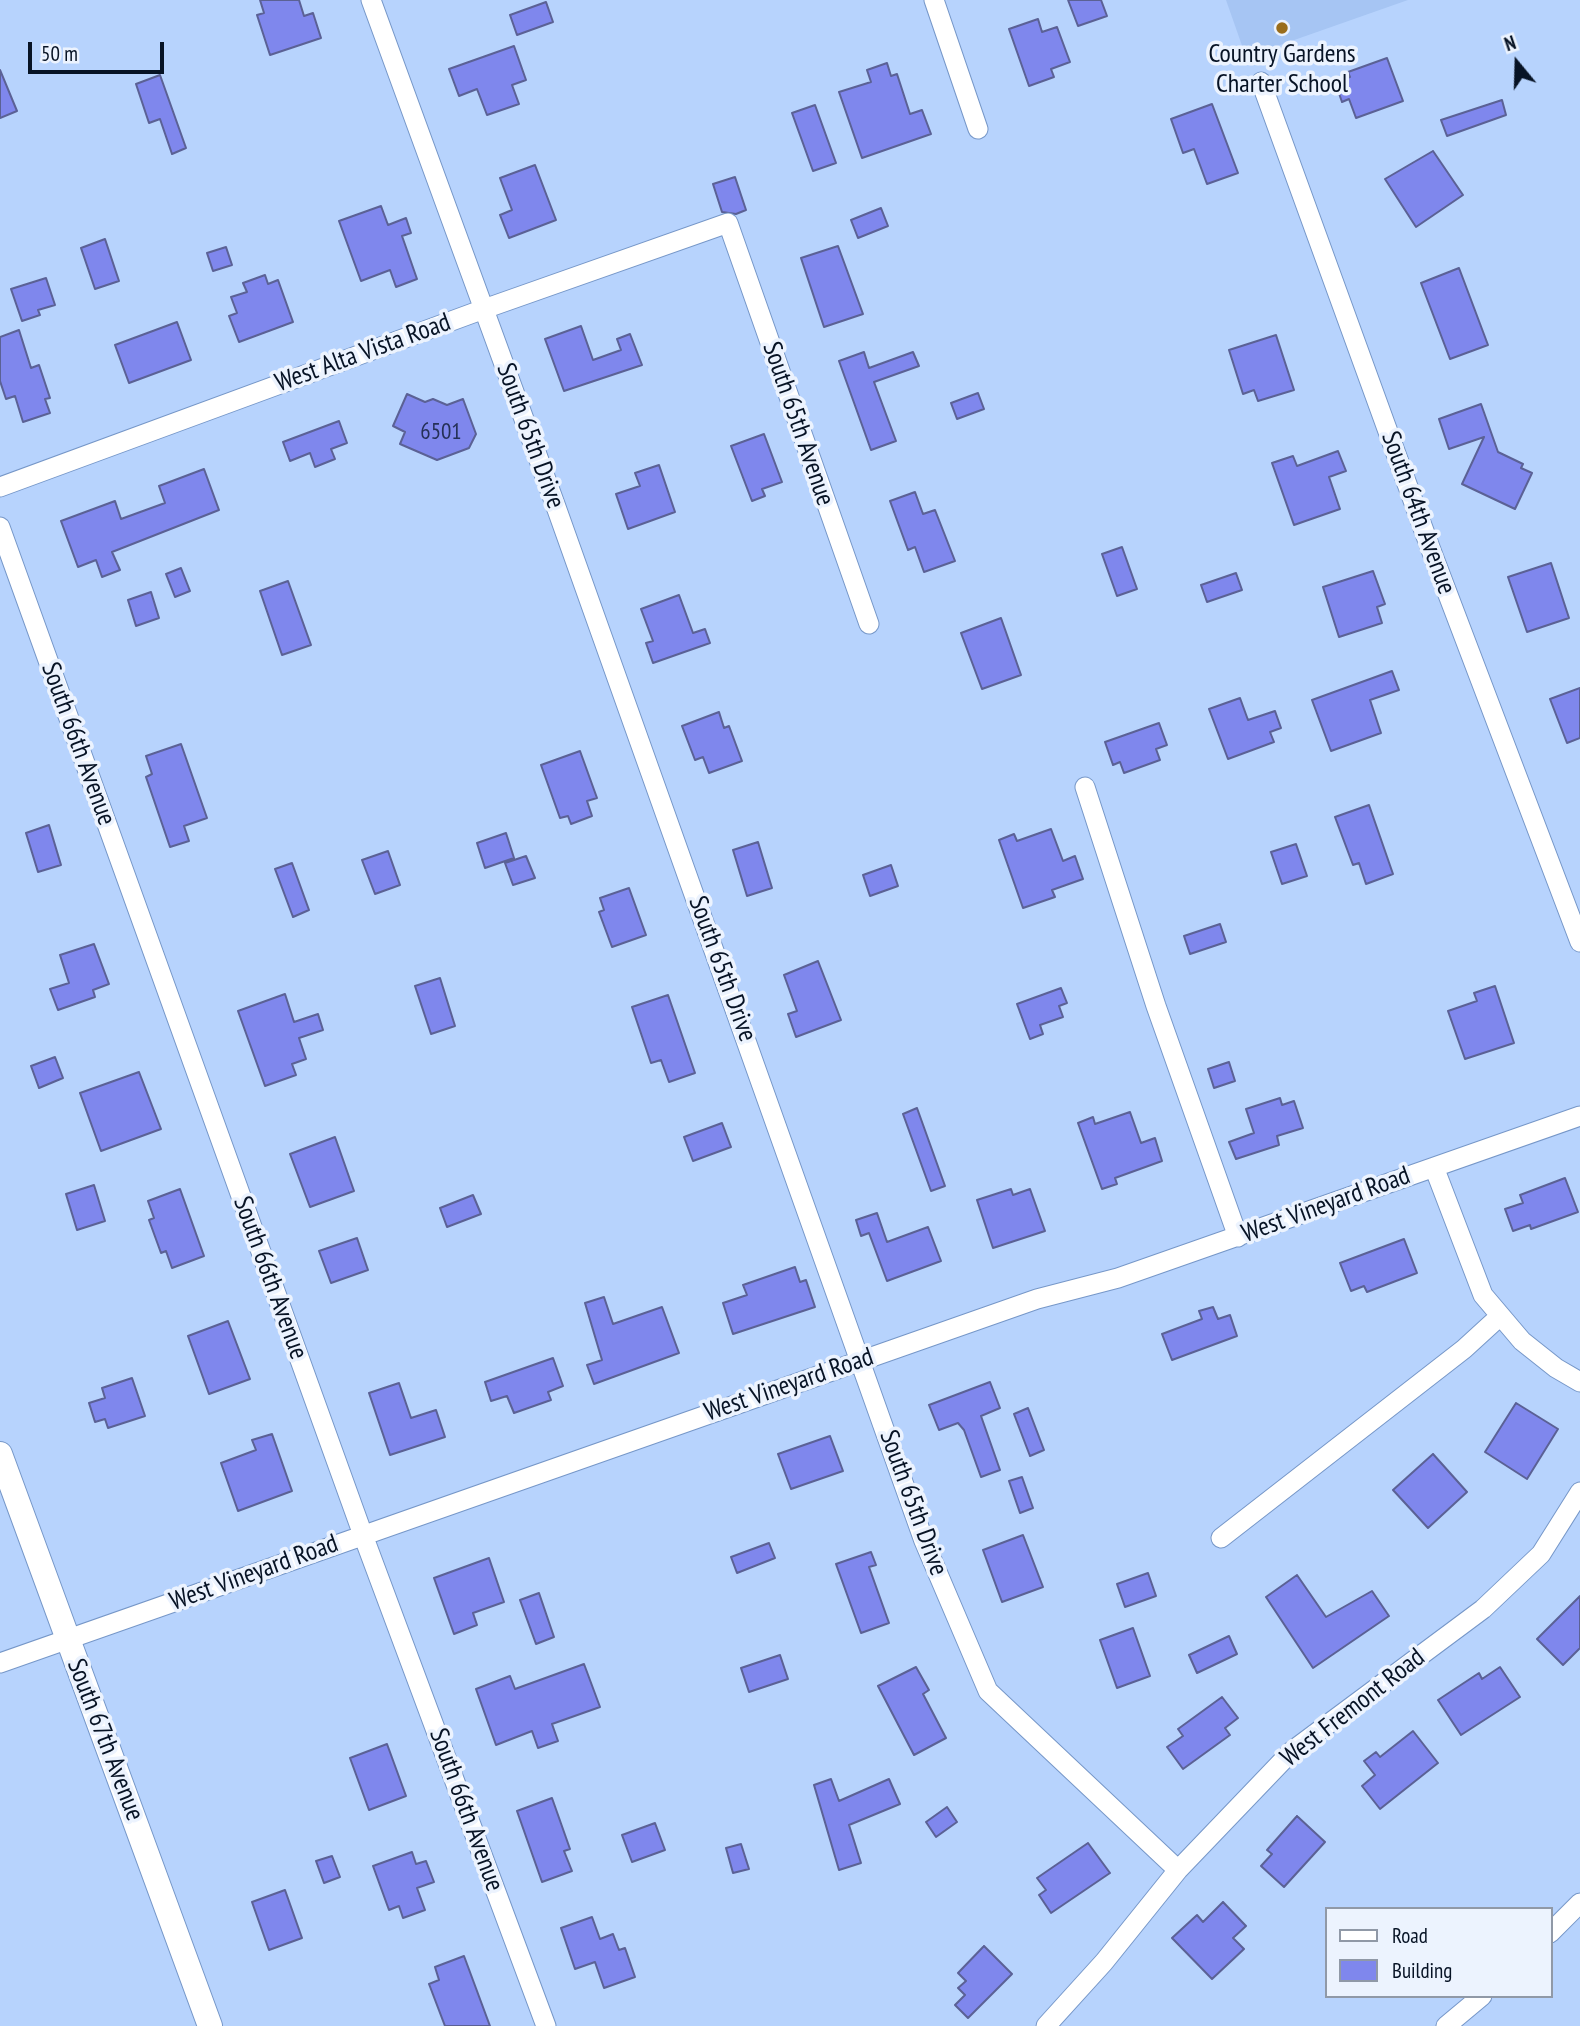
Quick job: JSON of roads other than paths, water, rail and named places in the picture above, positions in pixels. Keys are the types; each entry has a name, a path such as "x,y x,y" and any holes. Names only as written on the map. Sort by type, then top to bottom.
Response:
{"main road":[{"name":"South 67th Avenue","path":"0,1454 210,2026"}],"street":[{"name":"South 65th Drive","path":"371,0 485,309 925,1541 988,1692 1178,1870"},
{"path":"934,0 978,129"},
{"name":"South 64th Avenue","path":"1261,82 1431,550 1580,942"},
{"name":"West Alta Vista Road","path":"0,487 728,223"},
{"name":"South 65th Avenue","path":"728,223 869,624"},
{"name":"South 66th Avenue","path":"0,527 363,1535 546,2026"},
{"path":"1085,787 1156,1006 1238,1237"},
{"name":"West Vineyard Road","path":"0,1663 862,1359 1037,1299 1118,1278 1580,1116"},
{"path":"1434,1167 1478,1285 1499,1317 1522,1341 1556,1368 1580,1382"},
{"path":"1221,1538 1464,1349 1499,1317"},
{"name":"West Fremont Road","path":"1046,2026 1104,1962 1178,1870 1292,1751 1483,1609 1541,1555 1580,1492"},
{"path":"1552,1931 1580,1903"},
{"path":"1446,2026 1480,1998"}],"place":[{"name":"Country Gardens Charter School","path":"1282,28"}]}
